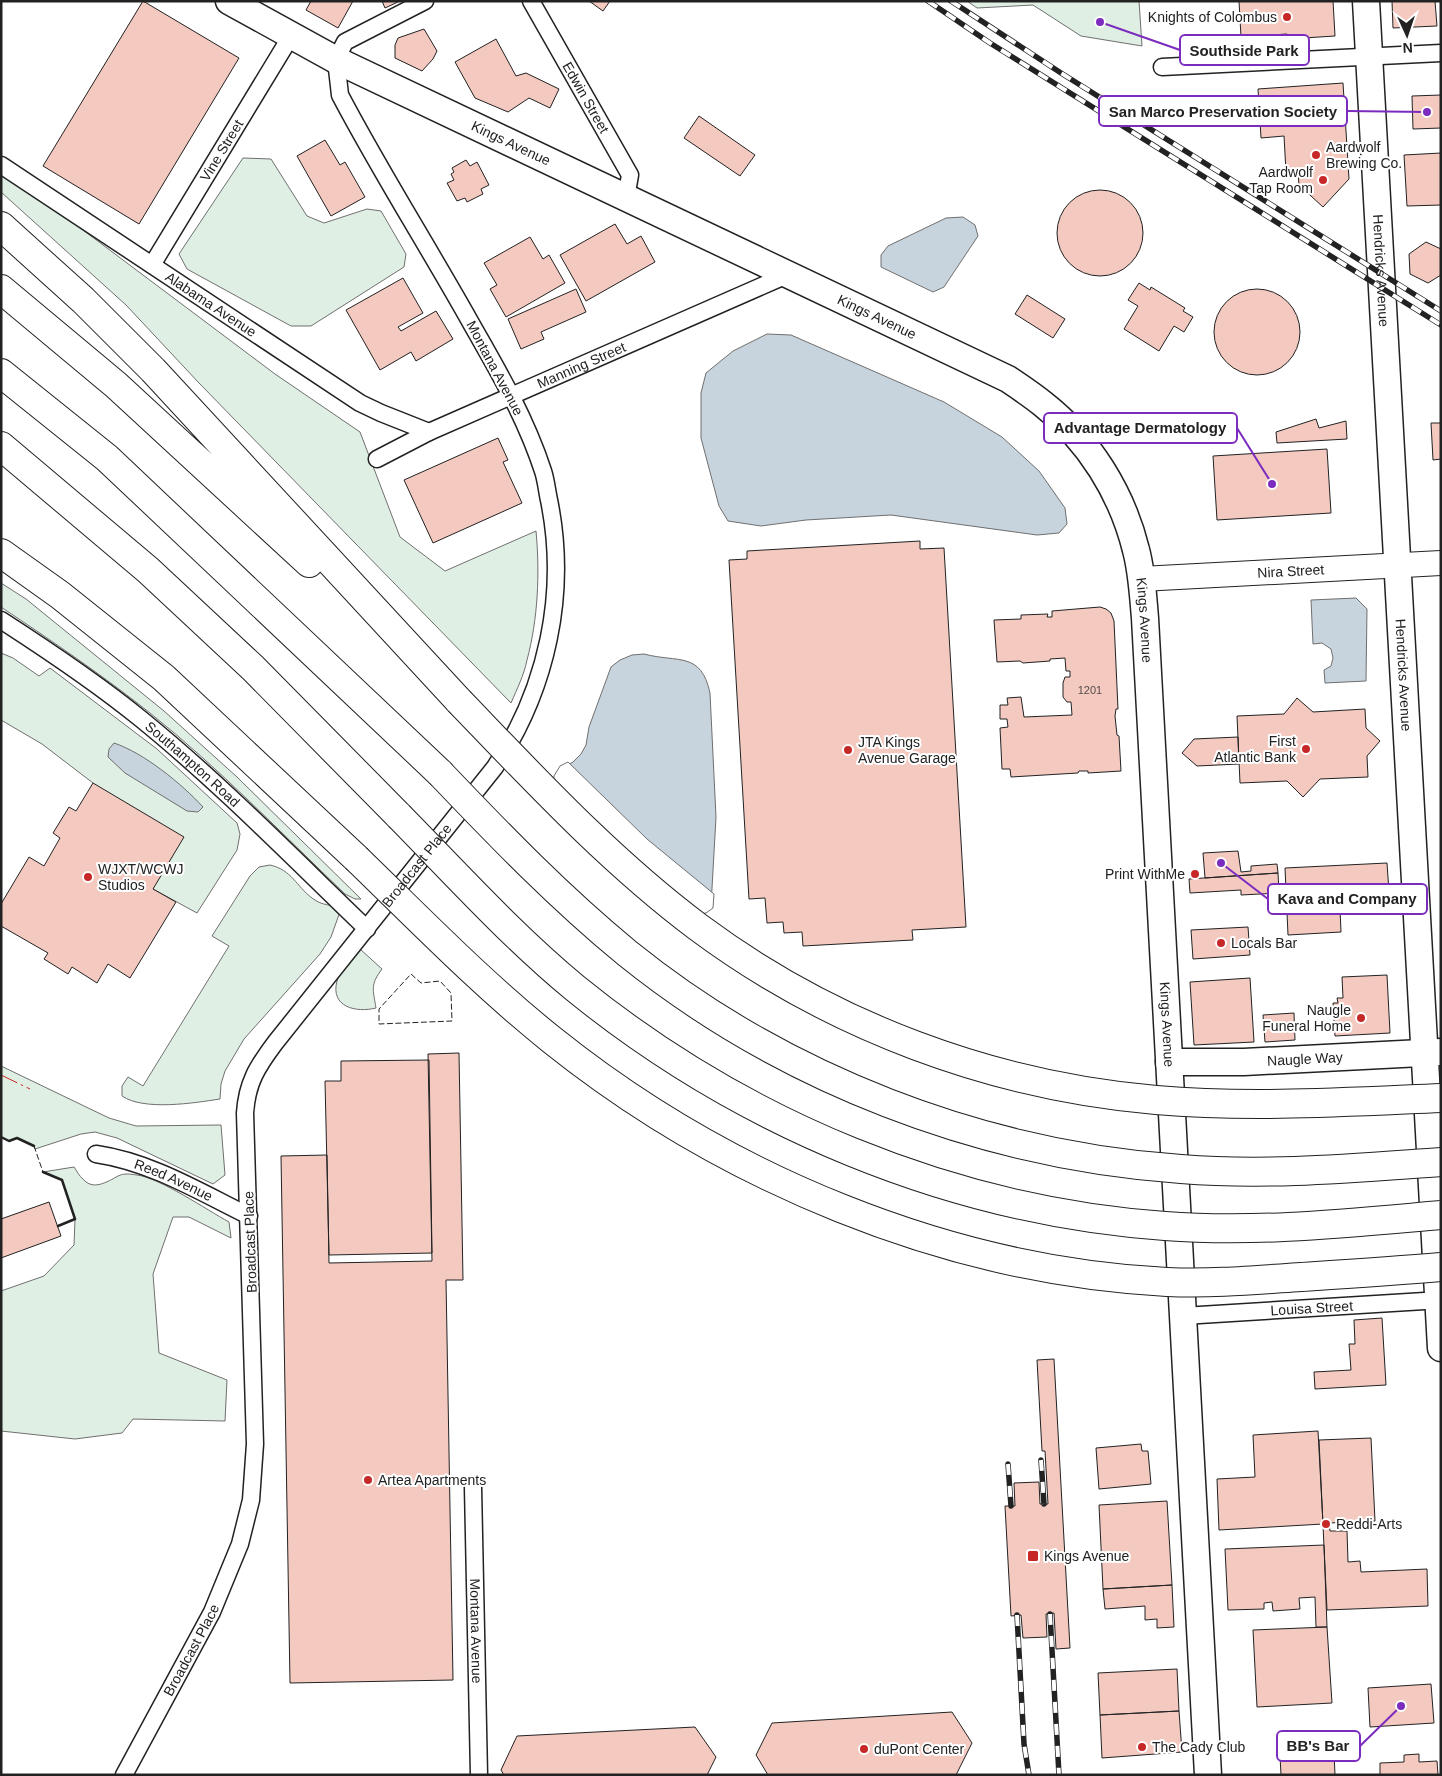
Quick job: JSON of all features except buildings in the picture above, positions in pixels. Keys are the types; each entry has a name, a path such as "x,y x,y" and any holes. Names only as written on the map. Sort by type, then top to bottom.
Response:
{"highway":[{"path":"1,226 83,300 153,370 459,701 591,836 696,925 750,963 838,1012 898,1039 960,1061 1055,1086 1123,1097 1250,1104 1441,1098"},
{"path":"1,289 116,385 459,701"},
{"path":"1,373 114,464 440,774 554,889 605,935 657,976 711,1012 769,1046 827,1076 898,1106 952,1125 1017,1143 1082,1157 1148,1166 1257,1172 1441,1162"},
{"path":"1,446 155,577 253,668 525,944 574,987 608,1013 676,1060 738,1098 801,1130 863,1156 924,1178 1016,1204 1054,1212 1128,1223 1204,1228 1279,1228 1441,1215"},
{"path":"1,553 60,594 164,678 356,858 500,997 580,1062 654,1113 772,1178 835,1205 924,1237 975,1251 1067,1271 1135,1280 1170,1282 1239,1281 1441,1267"}],"main road":[{"name":"Kings Avenue","path":"229,1 336,60 1008,379 1044,405 1077,437 1094,457 1107,478 1125,515 1136,550 1142,579 1146,628 1208,1775"},
{"name":"Hendricks Avenue","path":"1366,1 1397,565 1432,1052 1441,1348"},
{"name":"Naugle Way","path":"1169,1062 1244,1062 1432,1052"},
{"path":"1206,1748 1218,1775"}],"street":[{"path":"336,60 345,42 425,1"},
{"name":"Edwin Street","path":"531,1 630,175 626,198"},
{"name":"Vine Street","path":"152,265 291,36"},
{"path":"1162,67 1441,53"},
{"name":"Montana Avenue","path":"336,60 340,95 512,396 543,472 553,519 557,561 548,647 535,690 511,743 486,779"},
{"name":"Alabama Avenue","path":"1,165 360,402 381,413 429,432"},
{"name":"Manning Street","path":"377,458 429,432 787,275"},
{"name":"Nira Street","path":"1142,579 1441,563"},
{"name":"Southampton Road","path":"1,620 91,681 163,737 222,790 367,929"},
{"name":"Broadcast Place","path":"124,1775 212,1612 231,1568 247,1520 254,1481 255,1444 245,1113 250,1082 261,1062 275,1043 486,779"},
{"name":"Reed Avenue","path":"96,1154 120,1158 153,1170 249,1216"},
{"name":"Louisa Street","path":"1183,1316 1439,1300"},
{"name":"Montana Avenue","path":"473,1487 480,1775"},
{"name":"Broadcast Place","path":"115,1775 131,1760"}],"green space":[{"path":"967,1 1139,1 1142,46 1081,36 1033,5 977,8"},
{"path":"243,158 271,159 307,216 324,223 367,209 381,211 406,254 404,267 311,326 291,326 187,269 179,254"},
{"path":"1,175 35,194 275,374 360,432 400,537 445,571 536,531 538,579 534,628 524,671 511,703 199,383 126,305 1,192"},
{"path":"1,583 26,599 164,711 237,777 361,899 355,899 345,894 225,778 176,734 114,685 1,607"},
{"path":"1,653 13,658 39,676 50,668 157,749 237,823 240,834 237,850 197,913 153,889 93,783 42,744 1,720"},
{"path":"270,865 289,874 316,901 341,909 331,937 320,954 244,1039 225,1071 221,1084 220,1099 183,1104 156,1105 131,1101 122,1096 122,1086 128,1077 143,1086 229,946 212,936 250,876 259,867"},
{"path":"360,949 382,969 373,987 376,1008 353,1009 346,1006 337,997 337,981 344,968"},
{"path":"1,1066 109,1118 136,1126 221,1125 225,1175 213,1184 117,1138 95,1132 81,1134 35,1149 34,1146 17,1138 9,1141 1,1137"},
{"path":"74,1167 87,1183 96,1185 125,1174 147,1177 229,1222 231,1238 189,1217 173,1217 153,1274 159,1353 227,1380 225,1421 133,1419 122,1433 75,1439 1,1431 1,1291 44,1276 74,1245 75,1219 62,1180 43,1172"}],"shaded area":[{"path":"963,217 975,225 978,236 944,287 933,292 881,267 881,255 888,246 946,218"},
{"path":"767,334 791,335 944,402 1002,437 1039,471 1065,508 1067,524 1059,533 1037,535 891,515 806,520 761,526 728,521 719,506 701,438 701,393 706,373 733,351"},
{"path":"1356,598 1367,609 1366,681 1325,683 1324,670 1331,666 1333,658 1331,649 1322,643 1313,644 1311,600"},
{"path":"644,654 677,659 694,665 701,670 710,693 716,817 711,906 562,768 573,762 586,745 589,727 611,667 620,660 632,655"},
{"path":"114,743 138,754 162,770 203,807 198,812 187,811 125,773 108,757 109,749"}],"pier":[{"path":"568,762 647,839 714,894 713,908 706,913 693,915 553,788 554,776 560,766"}],"railway":[{"path":"928,1 990,43 1441,325"},
{"path":"951,1 1061,73 1441,311"},
{"path":"1041,1460 1044,1504"},
{"path":"1008,1464 1011,1506"},
{"path":"1050,1614 1059,1775"},
{"path":"1017,1615 1024,1744 1029,1775"}],"fence":[{"path":"411,974 421,983 440,981 451,993 452,1021 379,1024 379,1009 411,974"},
{"path":"34,1146 43,1172"}],"wall":[{"path":"1,1137 9,1141 17,1138 34,1146"},
{"path":"43,1172 62,1180 75,1219 58,1226"}],"power":[{"path":"1,1075 30,1089"}],"place":[{"name":"Knights of Colombus","path":"1287,17"},
{"name":"Southside Park","path":"1100,22"},
{"name":"San Marco Preservation Society","path":"1427,112"},
{"name":"Aardwolf Brewing Co.","path":"1316,155"},
{"name":"Aardwolf Tap Room","path":"1323,180"},
{"name":"Advantage Dermatology","path":"1272,484"},
{"name":"First Atlantic Bank","path":"1306,749"},
{"name":"JTA Kings Avenue Garage","path":"848,750"},
{"name":"Kava and Company","path":"1221,863"},
{"name":"Print WithMe","path":"1195,874"},
{"name":"WJXT/WCWJ Studios","path":"88,877"},
{"name":"Locals Bar","path":"1221,943"},
{"name":"Naugle Funeral Home","path":"1361,1018"},
{"name":"Artea Apartments","path":"368,1480"},
{"name":"Reddi-Arts","path":"1326,1524"},
{"name":"Kings Avenue","path":"1033,1556"},
{"name":"BB's Bar","path":"1401,1706"},
{"name":"The Cady Club","path":"1142,1747"},
{"name":"duPont Center","path":"864,1749"}]}
